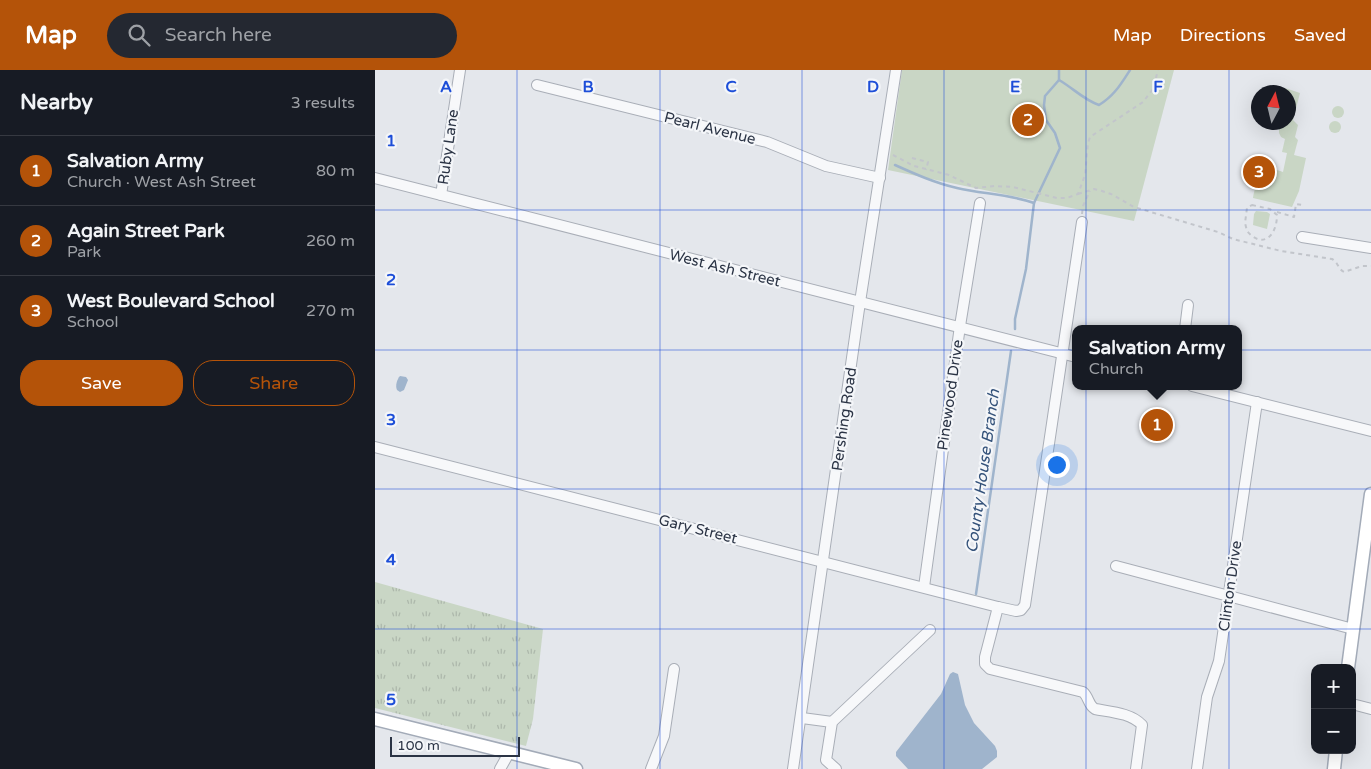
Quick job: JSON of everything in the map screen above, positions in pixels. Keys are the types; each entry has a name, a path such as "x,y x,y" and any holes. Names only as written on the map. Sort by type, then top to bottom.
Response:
{"main road":[{"path":"1349,664 1371,494"},
{"path":"375,719 576,769"},
{"path":"1333,769 1335,754"}],"street":[{"name":"Ruby Lane","path":"441,195 459,70"},
{"name":"Pershing Road","path":"793,769 896,70"},
{"name":"Pearl Avenue","path":"537,85 767,142 826,166 880,178"},
{"name":"West Ash Street","path":"375,178 1072,356"},
{"name":"Pinewood Drive","path":"924,588 960,326 980,204"},
{"path":"1063,353 1082,222"},
{"path":"1302,237 1371,248"},
{"path":"1186,325 1188,305"},
{"name":"Gary Street","path":"375,447 1016,611 1021,610 1025,605 1063,353"},
{"path":"1208,390 1371,431"},
{"name":"Clinton Drive","path":"1197,769 1207,697 1219,661 1257,402"},
{"path":"1115,566 1353,629"},
{"path":"998,607 985,657 985,664 990,669 1083,692 1087,695 1090,706 1095,709 1130,716 1137,720 1142,725 1143,731 1136,769"},
{"path":"836,769 827,760 832,722 930,630"},
{"path":"651,769 664,736 674,669"},
{"path":"1356,705 1371,709"},
{"path":"801,718 832,722"},
{"path":"499,769 509,753"}],"path":[{"path":"1079,194 1085,175 1090,137 1143,102 1153,89 1158,70"},
{"path":"891,154 926,170 949,176 976,188 1013,187 1067,198 1094,189 1111,194 1134,207 1218,232 1240,241 1281,251 1332,259 1344,272 1362,266 1371,266"},
{"path":"912,158 928,162 926,170"},
{"path":"1082,222 1083,206 1089,191"},
{"path":"1275,212 1277,218 1274,231 1268,238 1255,238 1248,233 1245,223 1249,206 1261,206 1283,215 1294,217 1296,204 1305,205"},
{"path":"1270,215 1275,212"},
{"path":"1277,218 1283,215"}],"green space":[{"path":"902,70 1174,70 1134,221 888,170"},
{"path":"1296,92 1300,93 1296,108"},
{"path":"1336,106 1340,106 1344,112 1340,118 1336,118 1332,114 1332,110"},
{"path":"1333,121 1337,121 1341,127 1337,133 1333,133 1329,129 1329,125"},
{"path":"1296,123 1298,125 1295,137 1298,140 1294,155 1306,158 1299,191 1292,207 1253,198 1258,180 1263,173 1273,170 1283,172 1287,153 1282,152 1285,139 1279,133 1279,130 1296,130"},
{"path":"1256,211 1270,214 1267,229 1253,225"},
{"path":"375,582 543,629 533,719 526,746 375,708"}],"water":[{"path":"400,376 406,377 408,380 404,390 400,392 396,387"},
{"path":"953,672 958,674 965,705 974,723 995,746 997,757 982,769 908,769 896,756 896,752 941,694 950,674"}],"waterway":[{"path":"1034,203 1060,148 1055,133 1046,120 1044,105 1045,96 1059,80 1059,70"},
{"path":"1059,80 1088,100 1099,105 1113,94 1130,70"},
{"name":"County House Branch","path":"895,165 949,186 1034,203 1026,269 1015,319 1015,329"},
{"name":"County House Branch","path":"976,594 1011,351"}],"place":[{"name":"Again Street Park","path":"1028,120"},
{"name":"West Boulevard School","path":"1259,172"},
{"name":"Salvation Army","path":"1157,425"}]}
